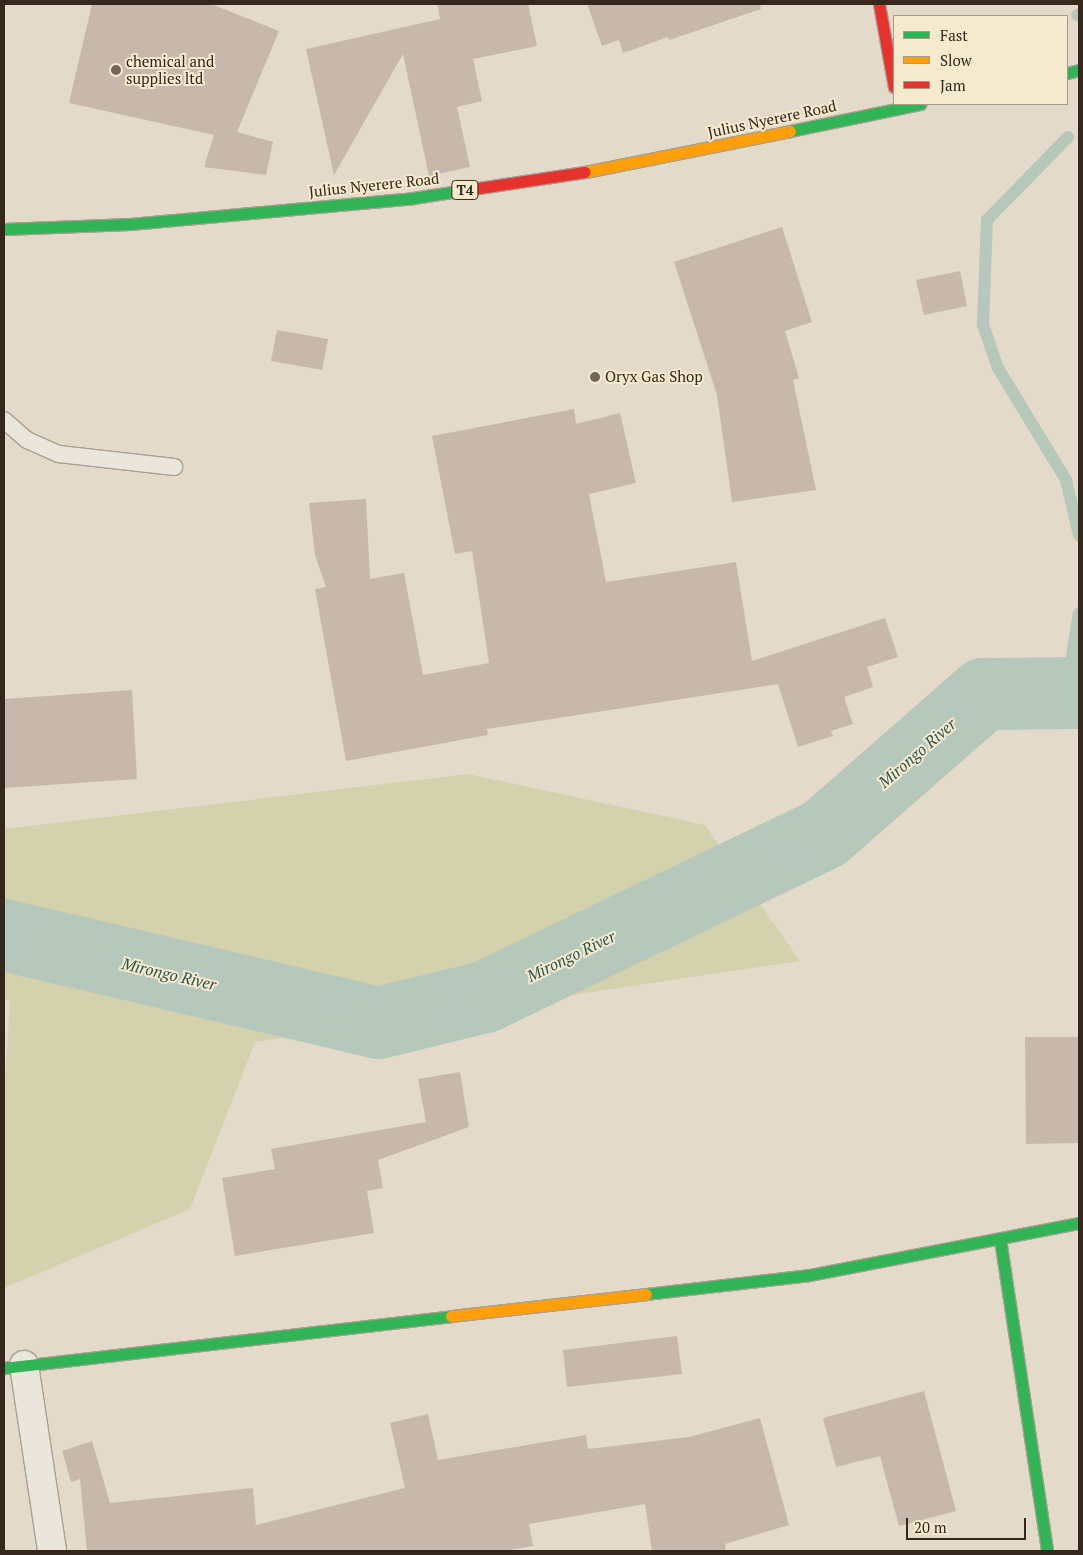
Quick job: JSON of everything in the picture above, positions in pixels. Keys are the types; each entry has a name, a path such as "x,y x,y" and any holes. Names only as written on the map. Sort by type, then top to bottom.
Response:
{"main road":[{"path":"878,4 893,65"},
{"name":"Julius Nyerere Road","path":"4,229 130,224 413,198 612,168 893,103"},
{"path":"14,1366 809,1275 1079,1222"},
{"path":"1000,1239 1047,1551"}],"street":[{"path":"14,1366 52,1551"}],"lane":[{"path":"4,420 27,440 59,454 174,466"}],"shaded area":[{"path":"468,774 705,825 800,961 255,1042 190,1209 4,1288 4,1098 10,1001 4,999 4,829"}],"building":[{"path":"92,4 211,4 279,31 237,132 273,142 266,175 204,167 214,135 69,103"},
{"path":"437,4 528,4 537,46 473,59 482,101 457,107 470,167 429,176 403,54 334,175 306,49 440,19"},
{"path":"587,4 760,4 761,9 669,40 668,37 623,53 619,40 602,46"},
{"path":"782,227 812,322 785,331 799,378 793,380 816,490 732,502 717,395 674,262"},
{"path":"960,271 967,306 924,315 916,280"},
{"path":"277,330 328,339 322,370 271,361"},
{"path":"574,409 576,424 620,413 636,483 589,494 606,582 736,562 752,661 885,618 898,657 867,667 873,687 844,697 853,724 831,731 833,736 798,747 778,684 487,729 488,735 346,761 315,589 326,587 315,555 309,503 366,499 370,579 404,573 423,675 489,663 472,551 455,554 432,436"},
{"path":"132,690 137,779 4,788 4,699"},
{"path":"1025,1037 1078,1037 1079,1143 1026,1144"},
{"path":"460,1072 469,1127 378,1160 383,1188 367,1191 374,1233 235,1256 222,1178 275,1169 271,1149 426,1122 418,1079"},
{"path":"677,1336 682,1374 567,1387 563,1350"},
{"path":"924,1391 956,1511 899,1526 880,1456 836,1467 823,1418"},
{"path":"428,1414 438,1460 586,1435 588,1449 689,1437 760,1418 789,1525 725,1544 726,1551 652,1551 645,1504 529,1524 533,1546 504,1551 87,1551 80,1479 71,1482 62,1451 92,1441 110,1503 253,1488 256,1525 405,1488 390,1423"}],"waterway":[{"path":"1068,137 987,220 983,325 998,368 1066,480 1079,535"},
{"path":"1066,693 1079,613"},
{"name":"Mirongo River","path":"4,935 378,1023 485,997 824,834 984,694 1079,693"}],"traffic: fast":[{"path":"1068,73 1079,70"},
{"path":"790,131 915,105"},
{"path":"4,229 130,224 413,198 459,191"},
{"path":"646,1294 809,1275 1079,1223"},
{"path":"1000,1239 1047,1551"},
{"path":"4,1368 451,1316"}],"traffic: slow":[{"path":"585,172 790,131"},
{"path":"451,1316 646,1294"}],"traffic: jam":[{"path":"879,4 893,81"},
{"path":"459,191 585,172"}],"place":[{"name":"chemical and supplies ltd","path":"116,70"},
{"name":"Oryx Gas Shop","path":"595,377"}]}
